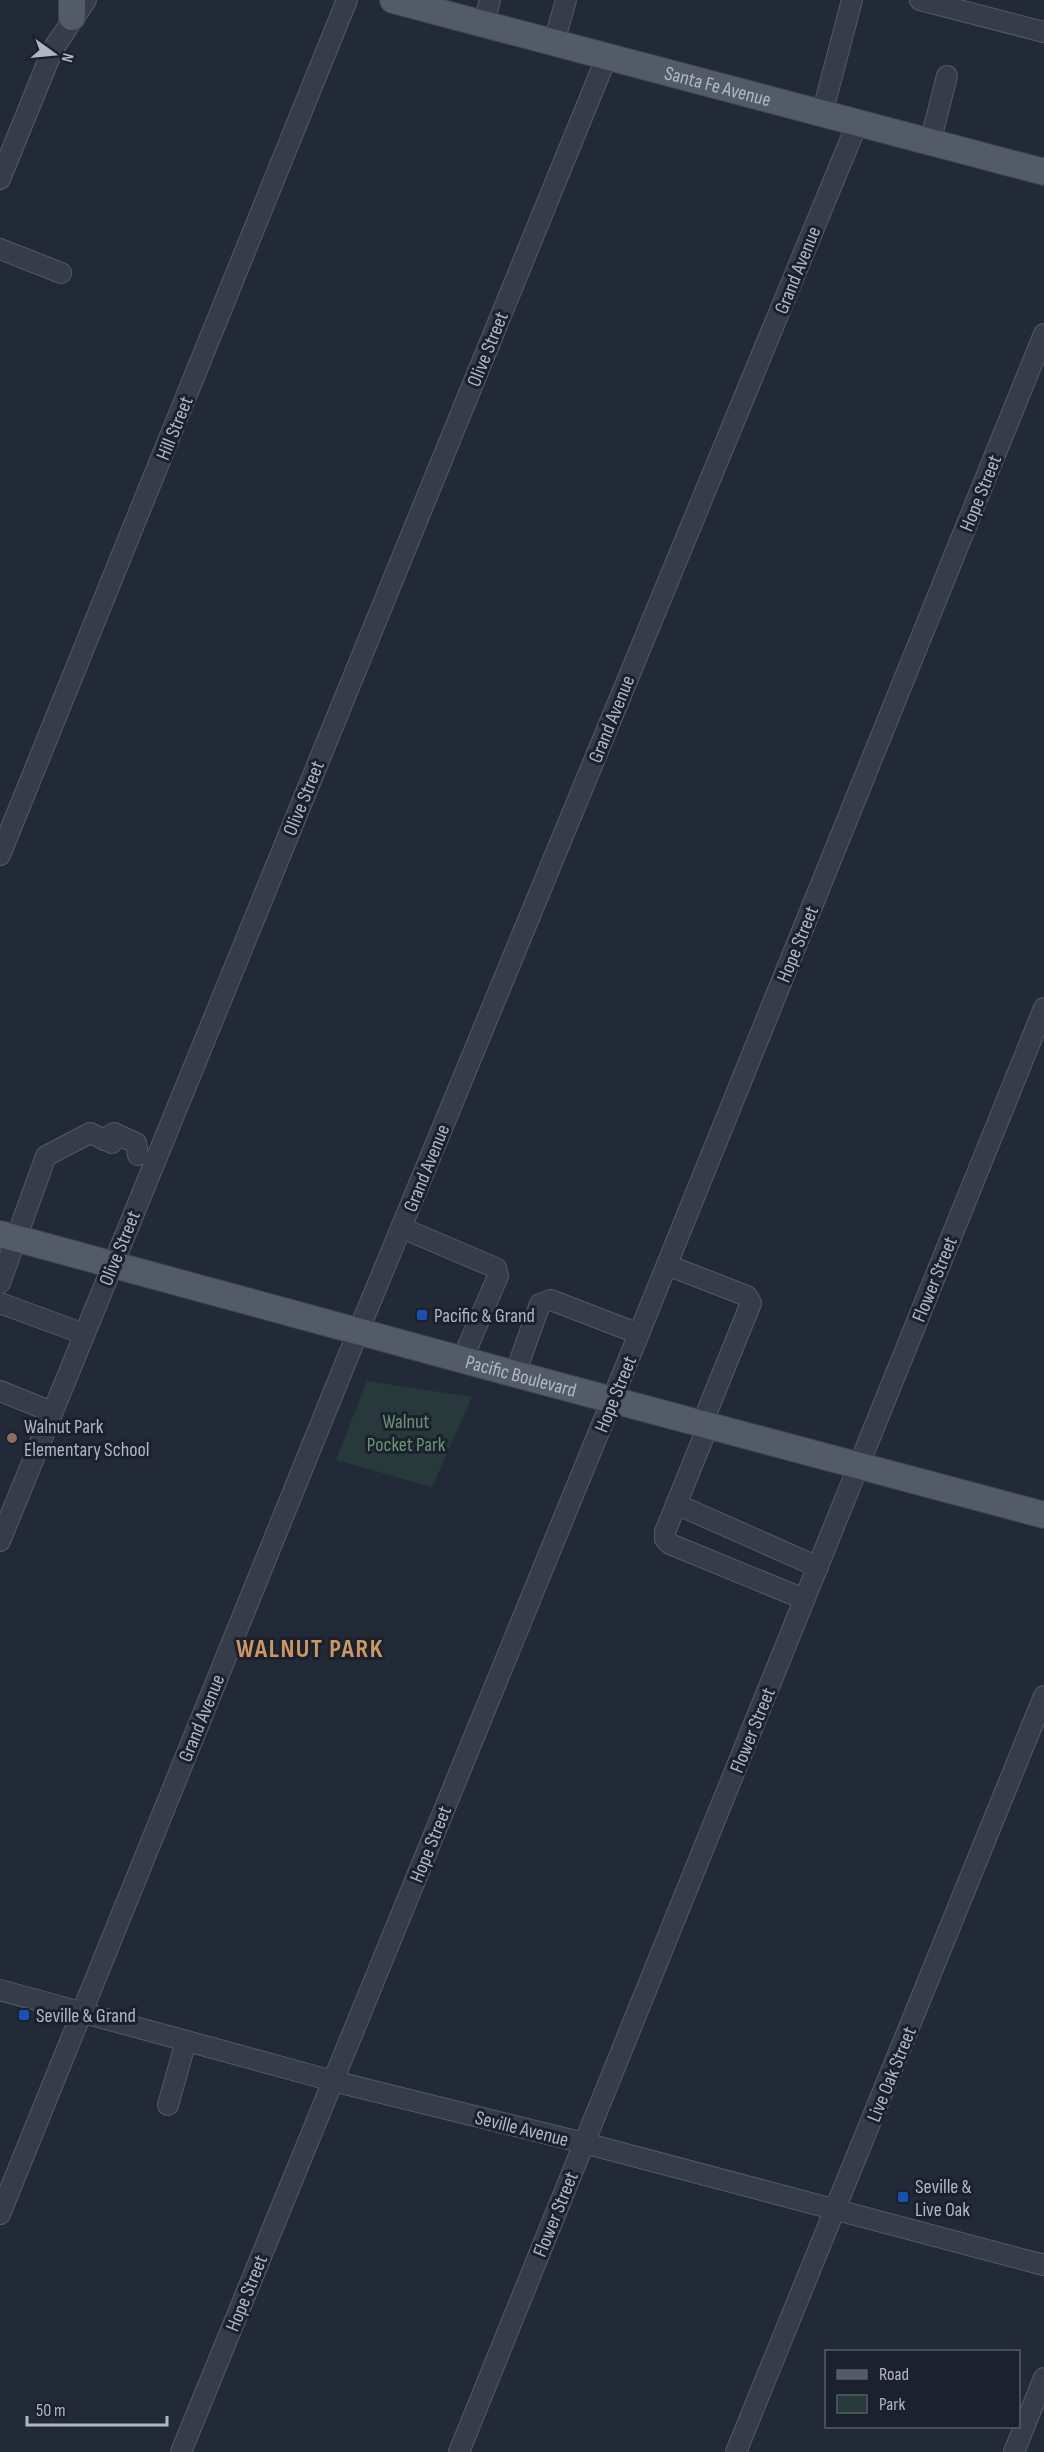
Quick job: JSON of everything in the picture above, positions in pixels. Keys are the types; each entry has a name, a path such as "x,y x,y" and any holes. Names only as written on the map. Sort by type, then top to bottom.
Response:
{"main road":[{"name":"Santa Fe Avenue","path":"393,0 487,12 554,42 1044,172"},
{"name":"Pacific Boulevard","path":"8,1236 1044,1515"}],"street":[{"name":"Hill Street","path":"0,855 347,0"},
{"path":"554,42 566,0"},
{"path":"822,114 852,0"},
{"path":"920,0 1044,32"},
{"path":"0,179 53,50 77,6"},
{"name":"Olive Street","path":"0,1541 112,1265 128,1150 607,56"},
{"path":"930,143 947,76"},
{"name":"Grand Avenue","path":"0,2214 358,1332 857,124"},
{"path":"0,249 61,273"},
{"name":"Hope Street","path":"181,2452 639,1334 1044,334"},
{"name":"Flower Street","path":"459,2452 1044,1008"},
{"path":"0,1283 8,1236 46,1156 90,1133 128,1150"},
{"path":"402,1228 496,1268 498,1276 462,1360"},
{"path":"667,1265 747,1296 752,1303 664,1532 664,1539 670,1544 804,1599"},
{"path":"515,1374 543,1301 551,1300 639,1334"},
{"path":"0,1303 84,1334"},
{"path":"0,1391 52,1412"},
{"path":"676,1504 818,1567"},
{"name":"Live Oak Street","path":"736,2452 1044,1696"},
{"name":"Seville Avenue","path":"0,1990 333,2081 836,2208 1044,2265"},
{"path":"168,2105 186,2041"},
{"path":"1014,2452 1044,2378"}],"green space":[{"name":"Walnut Pocket Park","path":"367,1381 472,1397 432,1487 336,1460"}],"place":[{"name":"Pacific & Grand","path":"422,1315"},
{"name":"Walnut Park Elementary School","path":"12,1438"},
{"name":"Seville & Grand","path":"24,2015"},
{"name":"Seville & Live Oak","path":"903,2197"}],"district":[{"name":"WALNUT PARK","path":"310,1648"}]}
